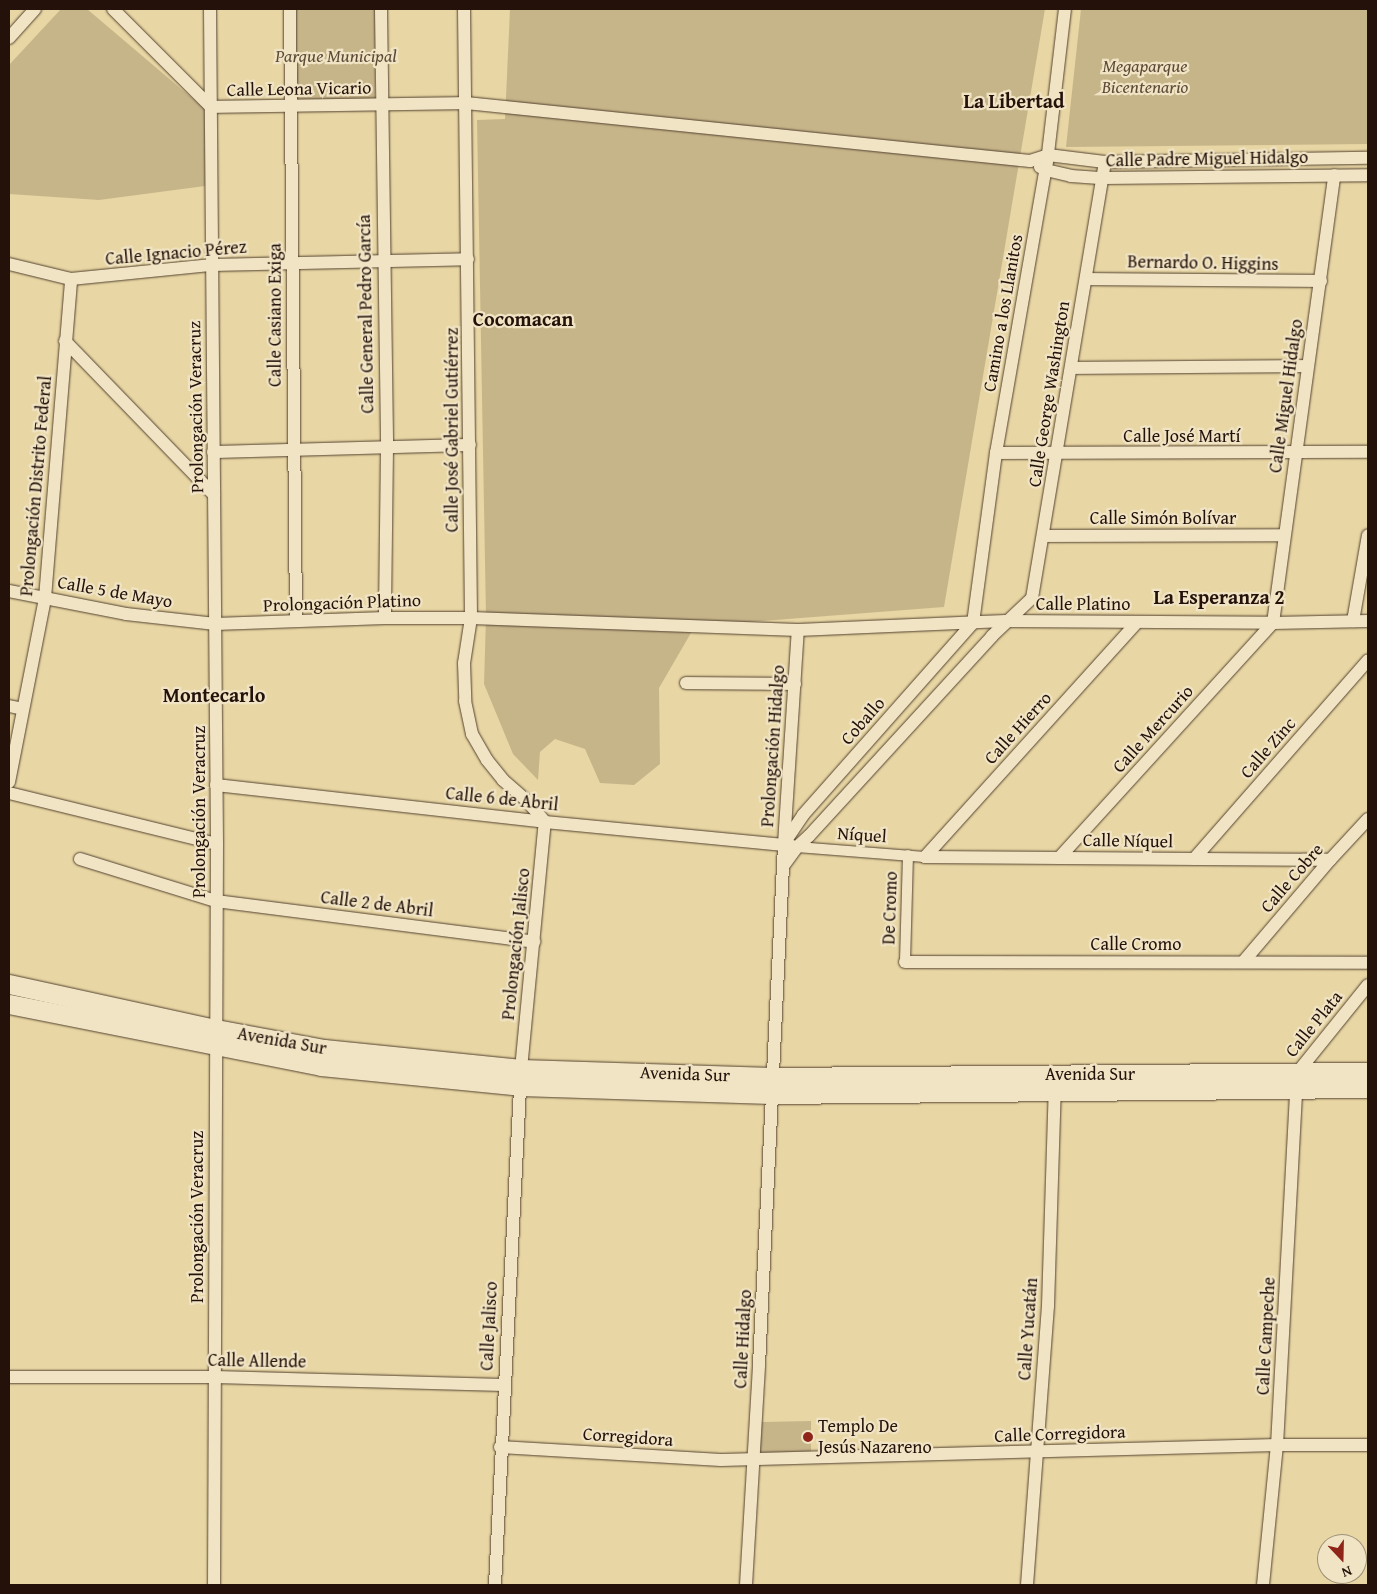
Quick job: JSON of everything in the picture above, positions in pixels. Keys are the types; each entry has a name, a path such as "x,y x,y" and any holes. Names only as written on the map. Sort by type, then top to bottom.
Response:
{"main road":[{"name":"Avenida Sur","path":"9,984 321,1066 520,1078 772,1086 1297,1081 1368,1088"},
{"name":"Avenida Sur","path":"9,1004 215,1038"},
{"name":"Avenida Sur","path":"1297,1081 1368,1072"}],"street":[{"path":"9,38 35,9"},
{"name":"Calle Leona Vicario","path":"114,9 126,14 211,108 291,108 466,103 1030,160"},
{"name":"Prolongación Veracruz","path":"210,9 217,844 214,1585"},
{"name":"Calle Casiano Exiga","path":"290,9 296,621"},
{"name":"Calle General Pedro García","path":"381,9 382,261 387,448 385,618"},
{"name":"Calle José Gabriel Gutiérrez","path":"464,9 471,618 464,663 465,700 472,734 487,760 503,780 527,801 546,822"},
{"name":"Camino a los Llanitos","path":"973,624 996,453 1046,170 1064,9"},
{"path":"1030,160 1048,155"},
{"name":"Calle Padre Miguel Hidalgo","path":"1048,155 1106,162 1368,158"},
{"name":"Calle Padre Miguel Hidalgo","path":"1030,160 1046,170 1071,176 1103,178 1368,175"},
{"name":"Calle George Washington","path":"797,846 809,836 1006,621 1032,598 1106,162"},
{"name":"Calle Miguel Hidalgo","path":"1273,623 1334,175"},
{"name":"Calle Ignacio Pérez","path":"9,264 71,279 212,265 468,259"},
{"name":"Prolongación Distrito Federal","path":"9,782 46,598 71,279"},
{"name":"Bernardo O. Higgins","path":"1086,279 1321,281"},
{"path":"65,341 214,495"},
{"path":"1071,368 1307,366"},
{"path":"213,452 470,445"},
{"name":"Calle José Martí","path":"996,453 1368,452"},
{"name":"Calle Simón Bolívar","path":"1043,536 1284,535"},
{"path":"1353,621 1368,535"},
{"name":"Calle 5 de Mayo","path":"9,591 126,614 215,624"},
{"name":"Prolongación Platino","path":"215,624 385,618 471,618 798,630"},
{"name":"Calle Platino","path":"798,630 973,624 1006,621 1273,623 1368,621"},
{"name":"Calle Hierro","path":"925,856 1137,622"},
{"name":"Calle Mercurio","path":"1059,858 1273,623"},
{"name":"Coballo","path":"784,844 803,816 973,624"},
{"name":"Prolongación Hidalgo","path":"772,1086 784,844 798,630"},
{"name":"Calle Zinc","path":"1194,859 1368,660"},
{"path":"686,683 795,684"},
{"path":"9,706 23,709"},
{"name":"Calle 6 de Abril","path":"216,785 546,822 797,846"},
{"path":"9,793 217,844"},
{"path":"787,805 803,816"},
{"name":"Calle Cobre","path":"1244,961 1330,860 1368,819"},
{"name":"Prolongación Jalisco","path":"520,1078 546,822"},
{"path":"784,864 797,846"},
{"name":"Níquel","path":"797,846 925,856"},
{"name":"De Cromo","path":"905,962 908,855"},
{"name":"Calle Níquel","path":"925,856 1330,860"},
{"name":"Calle 2 de Abril","path":"80,859 216,901 534,942"},
{"name":"Calle Cromo","path":"905,962 1244,961 1368,963"},
{"name":"Calle Plata","path":"1297,1081 1368,985"},
{"name":"Calle Jalisco","path":"495,1585 500,1446 520,1078"},
{"name":"Calle Campeche","path":"1263,1585 1277,1445 1297,1081"},
{"name":"Calle Yucatán","path":"1027,1585 1048,1306 1055,1083"},
{"name":"Calle Hidalgo","path":"746,1585 772,1086"},
{"name":"Calle Allende","path":"9,1377 215,1377 504,1385"},
{"name":"Calle Corregidora","path":"754,1459 1037,1453 1277,1445 1368,1446"},
{"name":"Corregidora","path":"500,1446 721,1460 754,1459"}],"green space":[{"path":"61,9 87,9 206,110 205,186 99,200 9,194 9,65"},
{"name":"Parque Municipal","path":"296,9 375,9 375,104 296,104"},
{"path":"510,9 1045,9 944,607 695,626 659,688 660,764 634,785 600,783 585,749 555,739 540,752 538,780 513,754 484,684 486,617 477,120 505,119"},
{"name":"Megaparque Bicentenario","path":"1081,9 1368,9 1368,144 1066,147"},
{"path":"811,1421 811,1458 754,1459 756,1422"}],"place":[{"name":"Templo De Jesús Nazareno","path":"808,1437"}],"district":[{"name":"La Libertad","path":"1014,100"},
{"name":"Cocomacan","path":"523,318"},
{"name":"La Esperanza 2","path":"1219,596"},
{"name":"Montecarlo","path":"214,694"}]}
